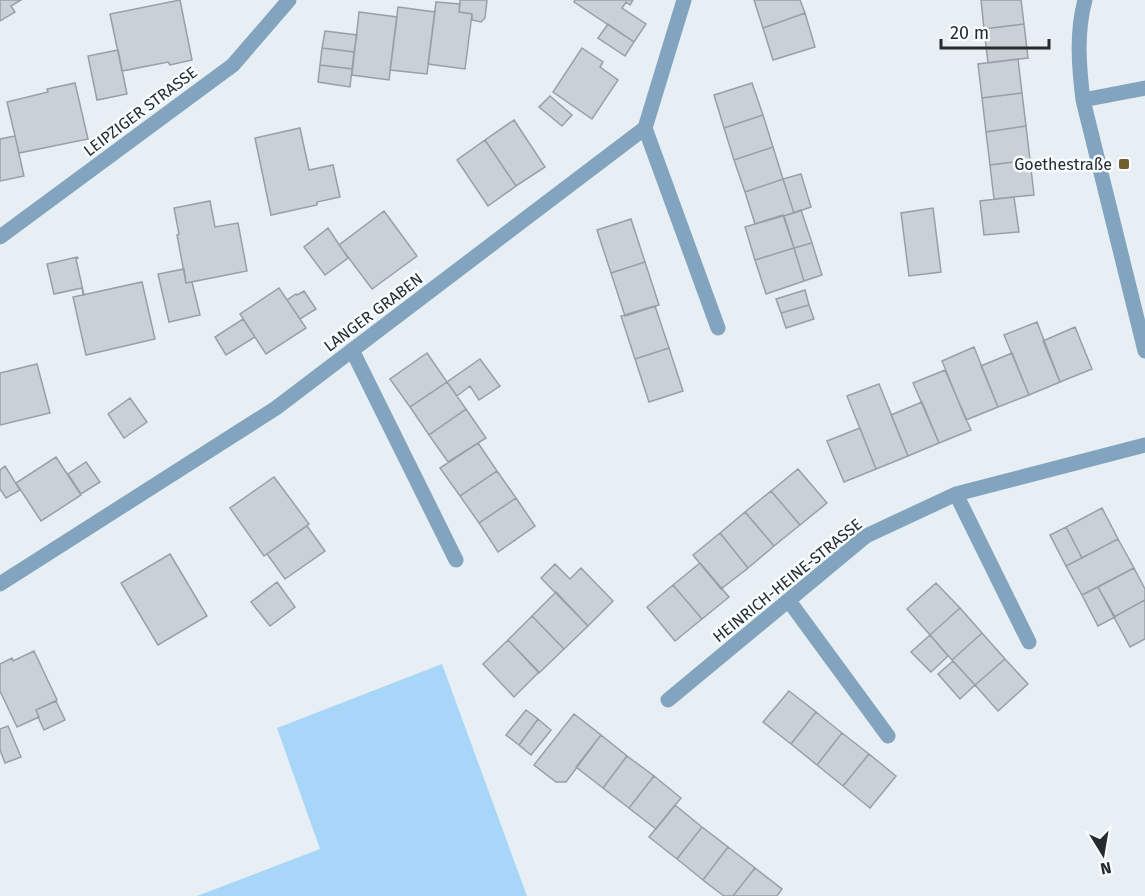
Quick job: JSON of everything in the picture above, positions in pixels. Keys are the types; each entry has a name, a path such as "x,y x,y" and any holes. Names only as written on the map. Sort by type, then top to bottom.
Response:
{"street":[{"name":"LEIPZIGER STRASSE","path":"0,237 232,65 289,0"},
{"path":"684,0 645,128 718,328"},
{"path":"1084,0 1079,48 1083,100 1145,351"},
{"path":"1083,100 1145,88"},
{"name":"LANGER GRABEN","path":"0,584 276,408 645,128"},
{"path":"352,350 456,560"},
{"name":"HEINRICH-HEINE-STRASSE","path":"668,700 866,536 956,494 1145,445"},
{"path":"956,494 1029,642"},
{"path":"789,601 888,736"}],"shaded area":[{"path":"442,664 527,896 197,896 320,849 277,728"}],"building":[{"path":"0,0 21,0 11,6 15,12 0,21"},
{"path":"180,0 192,60 122,71 110,14"},
{"path":"460,0 487,0 485,18 481,22 472,20 472,14 459,12"},
{"path":"575,0 633,0 630,5 626,2 622,8 646,24 634,42 574,2"},
{"path":"754,0 800,0 805,13 763,28"},
{"path":"981,0 1021,0 1024,24 984,29"},
{"path":"436,2 460,4 459,12 472,14 465,69 428,64"},
{"path":"398,7 435,12 427,74 390,70"},
{"path":"359,12 397,17 389,80 352,75"},
{"path":"805,13 815,47 773,60 763,28"},
{"path":"608,24 634,42 625,56 598,38"},
{"path":"1024,24 1028,58 988,63 984,29"},
{"path":"325,31 357,35 354,52 322,48"},
{"path":"322,48 354,52 352,69 320,65"},
{"path":"582,48 603,62 600,67 618,80 592,119 553,92"},
{"path":"118,50 127,94 97,100 88,56"},
{"path":"1018,59 1022,93 982,98 978,64"},
{"path":"320,65 352,69 350,87 318,82"},
{"path":"75,83 88,139 19,153 7,102"},
{"path":"752,83 763,115 724,128 714,95"},
{"path":"1022,93 1026,126 986,132 982,98"},
{"path":"550,96 572,115 562,126 539,107"},
{"path":"763,115 773,147 734,160 724,128"},
{"path":"514,120 545,167 516,186 485,140"},
{"path":"1026,126 1030,160 990,165 986,132"},
{"path":"300,128 309,170 333,165 340,197 317,202 317,205 271,215 255,138"},
{"path":"15,136 24,176 0,181 0,139"},
{"path":"485,140 516,186 488,206 457,160"},
{"path":"773,147 783,179 745,192 734,160"},
{"path":"1030,160 1034,195 994,199 990,165"},
{"path":"801,174 811,207 794,213 783,179"},
{"path":"783,179 794,213 755,224 745,192"},
{"path":"1014,197 1019,232 984,235 980,201"},
{"path":"210,201 215,227 238,223 247,271 186,283 174,208"},
{"path":"933,208 941,272 909,276 901,213"},
{"path":"801,210 812,243 794,248 784,216"},
{"path":"384,211 417,256 372,289 339,245"},
{"path":"783,215 794,248 755,260 745,227"},
{"path":"631,219 645,262 611,273 597,230"},
{"path":"328,228 348,258 325,275 304,247"},
{"path":"812,243 822,275 804,281 794,248"},
{"path":"794,248 804,281 766,294 755,260"},
{"path":"77,257 84,295 82,288 54,294 47,264"},
{"path":"645,262 659,305 625,316 611,273"},
{"path":"184,269 186,283 192,282 200,315 169,322 158,274"},
{"path":"142,282 155,339 86,355 73,297"},
{"path":"279,288 306,328 266,354 240,314"},
{"path":"805,290 809,305 781,313 776,299"},
{"path":"304,291 316,309 300,319 287,300"},
{"path":"809,305 814,319 786,328 781,313"},
{"path":"655,306 669,348 635,359 621,316"},
{"path":"243,319 255,337 226,355 215,337"},
{"path":"1037,322 1060,382 1029,395 1004,335"},
{"path":"1075,327 1092,369 1060,382 1043,341"},
{"path":"974,347 998,407 966,420 942,361"},
{"path":"669,348 683,391 649,402 635,359"},
{"path":"427,353 447,382 410,407 390,379"},
{"path":"1012,353 1029,395 998,407 981,366"},
{"path":"480,359 500,386 479,400 470,386 457,396 447,382"},
{"path":"37,364 50,413 0,425 0,373"},
{"path":"945,370 971,430 939,443 913,383"},
{"path":"447,382 466,409 429,435 410,407"},
{"path":"879,384 908,456 876,469 847,396"},
{"path":"130,398 147,422 124,438 108,414"},
{"path":"922,402 939,443 908,456 891,415"},
{"path":"466,409 486,438 448,462 429,435"},
{"path":"860,428 876,469 844,482 827,441"},
{"path":"478,443 497,471 460,496 440,468"},
{"path":"56,457 81,495 41,521 16,483"},
{"path":"86,462 100,482 81,494 68,474"},
{"path":"5,466 20,490 6,498 0,489 0,470"},
{"path":"798,469 827,503 800,525 771,491"},
{"path":"497,471 516,498 479,523 460,496"},
{"path":"274,477 309,524 264,556 230,508"},
{"path":"771,491 800,525 774,546 745,512"},
{"path":"516,498 535,526 498,552 479,523"},
{"path":"1102,508 1118,539 1082,558 1066,527"},
{"path":"745,512 774,546 748,568 720,533"},
{"path":"307,526 325,551 285,579 267,554"},
{"path":"1066,527 1082,558 1066,566 1050,535"},
{"path":"720,533 748,568 721,589 693,555"},
{"path":"1118,539 1134,568 1082,595 1066,566"},
{"path":"170,554 207,616 158,645 121,583"},
{"path":"700,563 729,597 702,619 673,585"},
{"path":"555,564 570,579 581,568 613,601 588,626 541,578"},
{"path":"1134,568 1145,589 1145,600 1114,617 1098,587"},
{"path":"277,582 295,607 270,626 251,602"},
{"path":"936,583 960,608 930,635 907,609"},
{"path":"673,585 702,619 675,641 647,607"},
{"path":"1098,587 1115,617 1098,626 1082,595"},
{"path":"556,592 588,626 564,649 532,616"},
{"path":"1145,600 1145,639 1130,647 1114,617"},
{"path":"960,608 982,633 952,660 930,635"},
{"path":"532,616 564,649 539,673 508,640"},
{"path":"982,633 1005,659 975,685 952,660"},
{"path":"930,635 948,656 931,672 911,652"},
{"path":"508,640 539,672 514,697 483,664"},
{"path":"34,651 57,700 36,710 39,717 17,727 0,691 0,664 12,658 13,661"},
{"path":"1005,659 1028,684 998,711 975,685"},
{"path":"953,661 975,685 960,699 938,674"},
{"path":"789,691 816,712 791,744 763,722"},
{"path":"56,701 65,720 44,730 36,710"},
{"path":"526,710 538,719 519,745 506,735"},
{"path":"816,712 842,733 817,765 791,744"},
{"path":"574,714 601,735 566,782 556,782 534,765"},
{"path":"538,719 551,730 531,755 519,745"},
{"path":"8,726 21,757 5,763 0,750 0,729"},
{"path":"842,733 869,754 843,786 817,765"},
{"path":"601,735 627,756 603,788 576,767"},
{"path":"869,754 896,776 870,808 843,786"},
{"path":"627,756 654,776 629,808 603,788"},
{"path":"654,776 681,798 656,829 629,808"},
{"path":"675,805 702,827 677,859 649,837"},
{"path":"702,827 728,847 703,880 677,859"},
{"path":"728,847 755,868 733,896 724,896 703,880"},
{"path":"755,868 782,889 777,896 733,896"}],"place":[{"name":"Goethestraße","path":"1124,164"}]}
